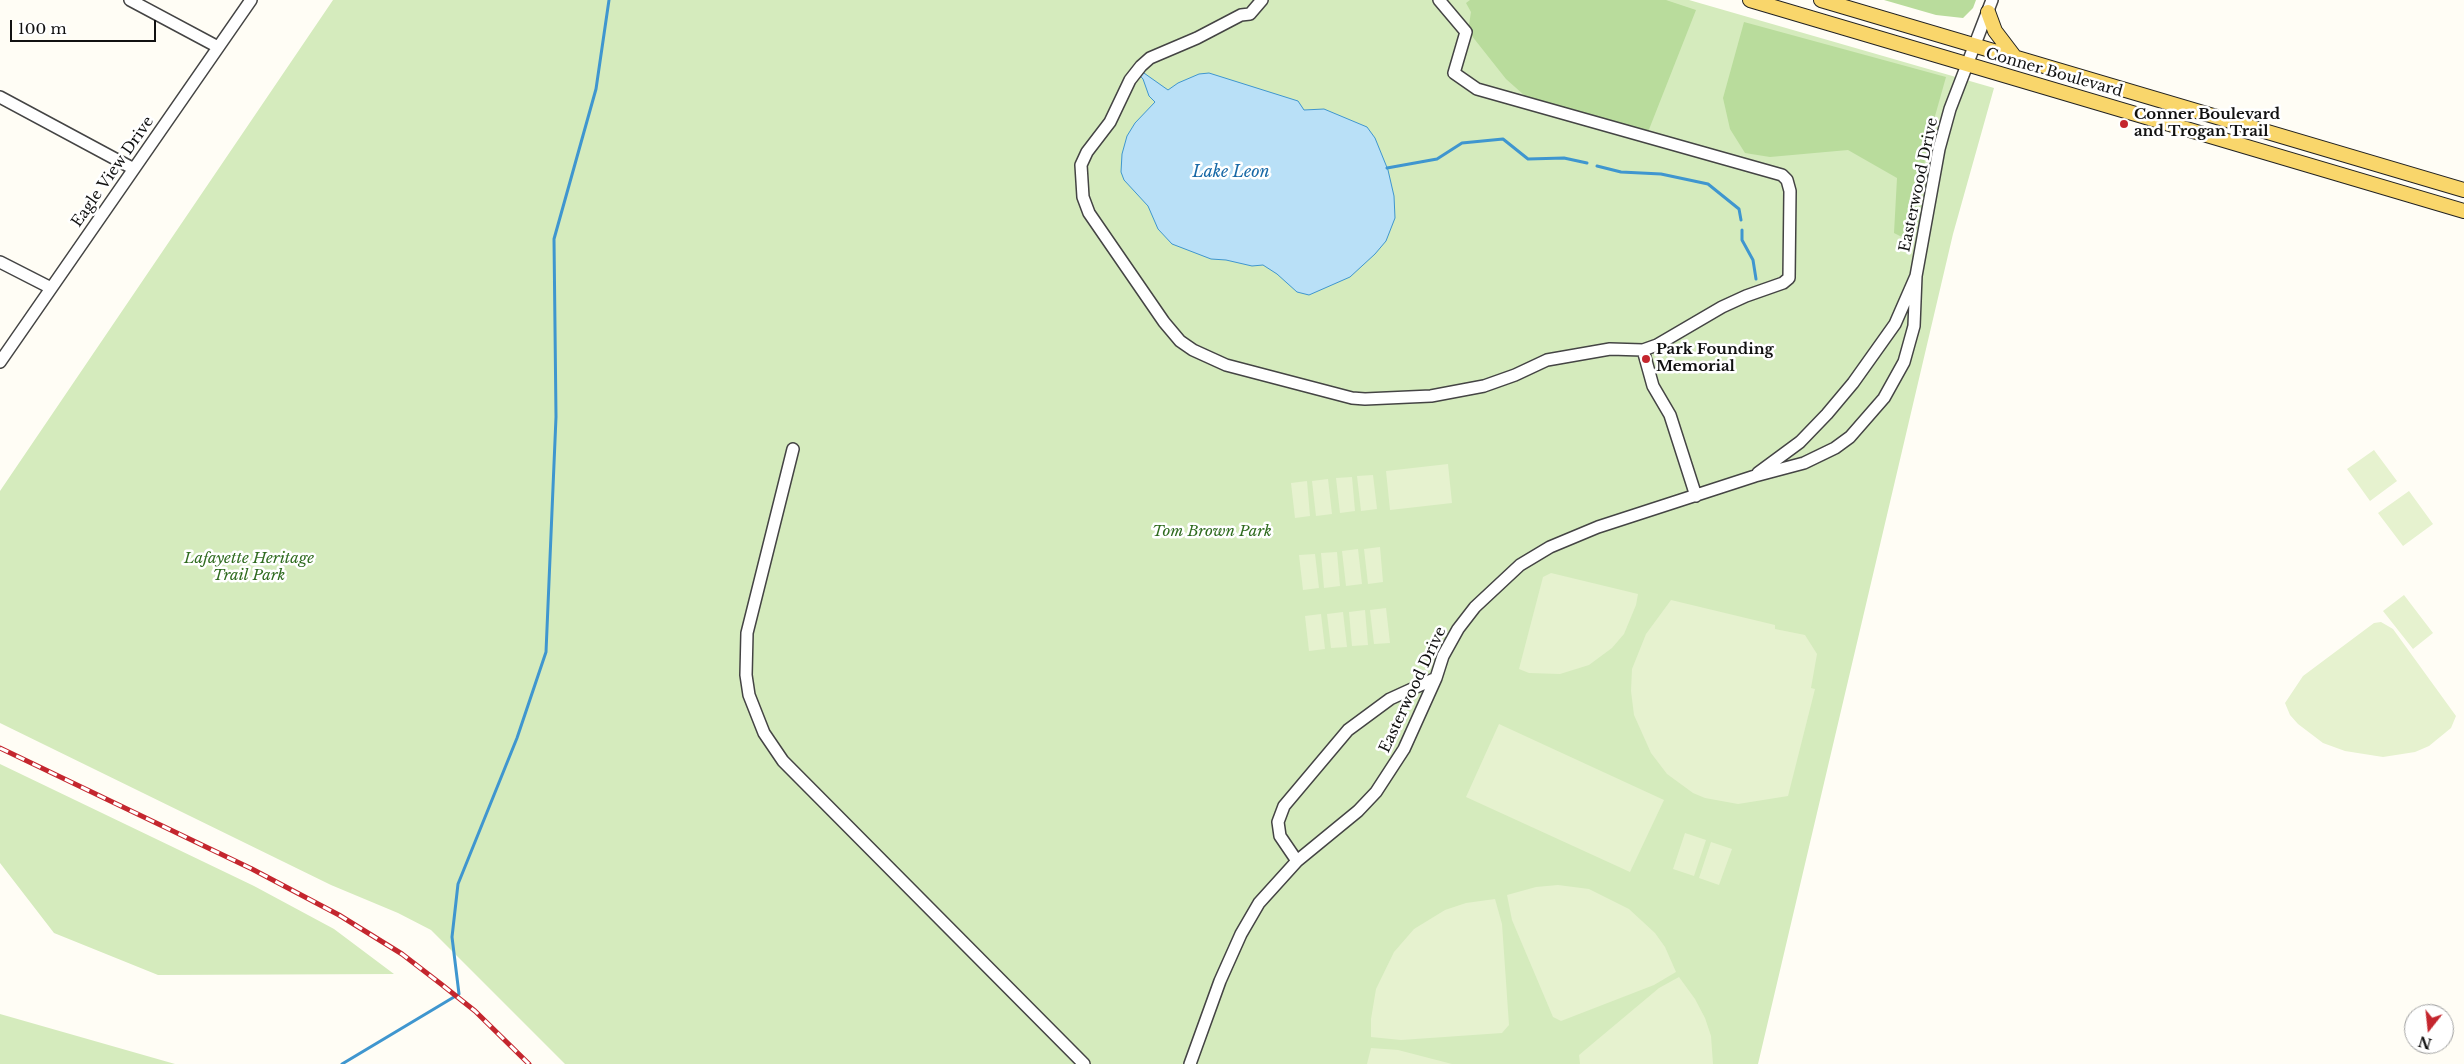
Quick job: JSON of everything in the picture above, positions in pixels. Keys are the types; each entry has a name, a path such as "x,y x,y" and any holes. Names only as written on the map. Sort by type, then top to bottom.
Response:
{"main road":[{"name":"Conner Boulevard","path":"1750,0 2464,211"},
{"name":"Conner Boulevard","path":"1821,0 2464,190"},
{"path":"1990,6 1995,32 2014,57"}],"street":[{"path":"130,0 218,47"},
{"name":"Eagle View Drive","path":"0,362 251,0"},
{"path":"1262,0 1250,14 1241,16 1197,38 1150,58 1141,66 1130,80 1110,122 1087,152 1081,164 1083,197 1088,213 1164,322 1180,341 1193,350 1226,365 1365,399 1431,396 1453,393 1515,375 1547,360 1624,347 1643,350 1657,345 1722,307 1782,283 1789,278 1790,200 1787,180 1772,171 1477,89 1454,73 1466,32 1439,0"},
{"name":"Easterwood Drive","path":"1190,1064 1220,982 1241,934 1259,903 1297,861 1358,810 1376,792 1404,748 1436,678 1443,656 1458,629 1494,587 1520,565 1550,547 1575,536 1755,476 1804,463 1819,456 1835,448 1862,426 1884,398 1904,362 1914,326 1916,277 1939,149 1950,109 1990,6"},
{"path":"0,97 134,169"},
{"path":"0,262 51,288"},
{"name":"Easterwood Drive","path":"1755,476 1800,442 1853,383 1895,324 1916,277"},
{"path":"1643,350 1653,386 1670,415 1696,496"},
{"path":"793,449 747,633 746,675 749,695 764,732 782,761 1084,1064"},
{"path":"1297,861 1280,836 1278,822 1284,806 1348,730 1390,699 1436,678"}],"green space":[{"name":"Tom Brown Park","path":"333,0 1689,0 1994,88 1953,234 1758,1064 565,1064 431,930 398,913 331,885 0,723 0,491"},
{"path":"1470,0 1666,0 1696,10 1648,132 1547,104 1524,95 1506,79 1468,31 1471,12 1466,3"},
{"path":"1884,0 1976,0 1973,8 1963,18 1936,15"},
{"path":"1744,22 1946,77 1926,148 1919,222 1908,240 1894,233 1897,178 1848,150 1770,157 1745,153 1730,129 1723,98"},
{"path":"2374,450 2397,481 2370,501 2347,469"},
{"path":"1448,464 1452,503 1390,510 1386,471"},
{"path":"1373,475 1377,509 1361,511 1357,476"},
{"path":"1352,477 1355,511 1340,513 1336,478"},
{"path":"1328,479 1332,514 1316,516 1312,481"},
{"path":"1307,481 1310,516 1295,518 1291,483"},
{"path":"2409,491 2433,524 2403,546 2378,513"},
{"path":"1380,547 1383,582 1368,584 1364,549"},
{"path":"1358,549 1362,584 1346,586 1342,551"},
{"path":"1337,552 1340,586 1324,588 1321,553"},
{"path":"1315,554 1319,588 1303,590 1299,555"},
{"path":"1551,573 1638,594 1636,605 1624,634 1612,648 1589,665 1560,674 1529,673 1519,669 1543,577"},
{"path":"2404,595 2433,633 2413,649 2383,611"},
{"path":"1671,600 1775,625 1775,629 1805,635 1817,654 1811,688 1815,689 1788,796 1738,804 1705,798 1693,793 1667,774 1651,753 1634,715 1631,691 1632,669 1646,634"},
{"path":"1386,608 1390,643 1374,644 1370,610"},
{"path":"1365,610 1368,645 1352,646 1349,612"},
{"path":"1343,612 1347,647 1331,648 1327,614"},
{"path":"1321,614 1325,649 1309,651 1305,616"},
{"path":"2381,622 2393,629 2456,716 2451,728 2429,746 2415,752 2383,757 2345,751 2323,743 2298,724 2290,715 2285,703 2303,676 2374,623"},
{"path":"1499,724 1664,800 1630,872 1466,797"},
{"path":"0,764 254,886 334,929 394,974 158,975 54,933 0,863"},
{"path":"1685,833 1706,840 1694,876 1673,869"},
{"path":"1711,842 1732,849 1719,885 1699,878"},
{"path":"1558,885 1589,889 1629,909 1655,933 1665,947 1676,972 1654,985 1561,1021 1553,1017 1512,920 1507,895 1536,887"},
{"path":"1495,899 1502,924 1509,1025 1502,1033 1401,1040 1371,1037 1371,1019 1376,989 1394,952 1414,929 1445,910 1466,903"},
{"path":"1679,977 1695,999 1705,1018 1711,1036 1713,1064 1580,1064 1579,1055 1659,988"},
{"path":"0,1014 175,1064 0,1064"},
{"path":"1371,1048 1398,1050 1452,1064 1367,1064"}],"water":[{"name":"Lake Leon","path":"1134,66 1168,90 1178,83 1199,74 1209,73 1298,101 1304,110 1324,109 1367,127 1375,138 1388,170 1394,196 1395,218 1386,241 1350,277 1309,295 1297,292 1277,274 1263,265 1252,266 1226,260 1211,259 1172,244 1158,229 1148,206 1124,180 1121,172 1122,154 1127,136 1135,123 1155,102 1149,96 1143,79 1132,67"}],"waterway":[{"path":"342,1064 459,994 452,937 458,884 517,738 546,652 556,417 554,239 596,89 609,0"},
{"path":"1387,168 1437,159 1462,143 1503,139 1528,159 1564,158 1587,163"},
{"path":"1597,166 1621,172 1661,174 1708,184 1739,209 1741,220"},
{"path":"1742,230 1742,240 1753,260 1756,279"}],"railway":[{"path":"0,748 252,869 339,915 402,954 441,984 475,1011 529,1064"}],"place":[{"name":"Conner Boulevard and Trogan Trail","path":"2124,124"},
{"name":"Park Founding Memorial","path":"1646,359"}],"park label":[{"name":"Lafayette Heritage Trail Park","path":"249,568"}]}
